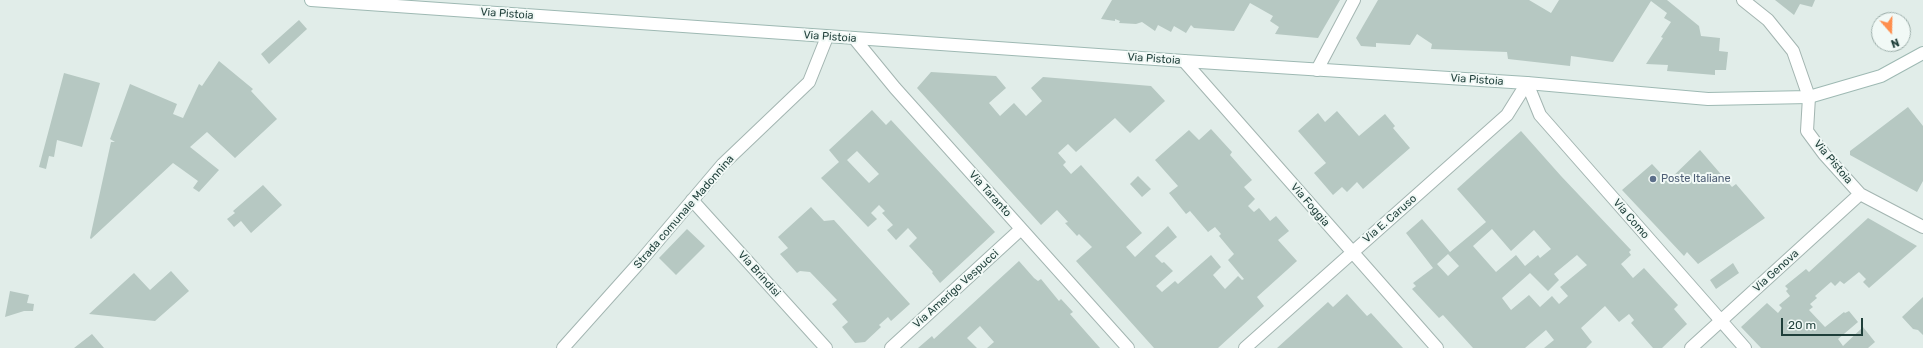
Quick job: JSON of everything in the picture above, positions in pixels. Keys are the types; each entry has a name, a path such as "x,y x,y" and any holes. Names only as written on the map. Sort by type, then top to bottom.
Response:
{"street":[{"name":"Via Pistoia","path":"311,0 1184,62 1527,83 1708,99 1809,97 1807,131 1824,154 1860,194 1923,227"},
{"path":"1316,70 1354,0"},
{"path":"1743,0 1768,20 1793,51 1809,97 1881,76 1923,53"},
{"name":"Strada comunale Madonnina","path":"564,348 639,264 723,164 809,82 827,36"},
{"name":"Via Taranto","path":"854,38 895,88 1128,348"},
{"name":"Via Foggia","path":"1184,62 1437,348"},
{"name":"Via E. Caruso","path":"1245,348 1507,115 1527,83"},
{"name":"Via Como","path":"1527,83 1540,115 1745,348"},
{"name":"Via Genova","path":"1691,348 1860,194"},
{"name":"Via Brindisi","path":"692,200 826,348"},
{"name":"Via Amerigo Vespucci","path":"892,348 1021,229"}],"building":[{"path":"1112,0 1340,0 1318,38 1275,34 1279,27 1270,21 1273,16 1250,3 1234,31 1194,28 1191,25 1186,33 1174,26 1171,32 1158,25 1155,31 1142,22 1136,24 1119,23 1120,21 1115,19 1115,21 1101,19"},
{"path":"1378,0 1529,0 1551,13 1559,0 1667,0 1699,26 1701,36 1720,38 1719,51 1728,52 1726,70 1715,70 1715,75 1667,71 1668,65 1646,64 1663,38 1661,37 1671,22 1664,18 1667,13 1651,1 1613,62 1571,56 1570,66 1508,59 1507,52 1431,49 1432,44 1417,34 1410,45 1376,43 1376,47 1361,46 1356,38"},
{"path":"1775,0 1815,0 1812,7 1800,4 1794,15"},
{"path":"299,20 307,29 269,64 261,54"},
{"path":"219,61 253,89 251,91 277,119 235,158 207,132 190,147 219,170 199,192 193,188 198,181 173,163 91,239 111,142 115,142 110,139 130,84 177,104 173,114 183,118 199,84 202,86"},
{"path":"931,72 996,76 1006,88 989,103 1000,116 1014,103 1026,116 1042,101 1031,88 1043,77 1151,86 1165,101 1130,133 1115,118 1076,152 1068,144 1058,153 1066,162 1063,165 1071,174 1081,165 1142,233 1126,247 1135,257 1168,226 1177,237 1155,256 1173,271 1156,286 1162,292 1175,281 1178,284 1211,255 1221,267 1213,275 1225,289 1238,276 1242,280 1244,279 1228,260 1234,254 1219,236 1221,234 1215,227 1208,232 1190,211 1186,214 1169,193 1178,186 1155,160 1189,130 1199,140 1211,129 1232,152 1230,155 1252,180 1244,187 1255,199 1248,206 1254,212 1259,208 1270,221 1276,216 1289,231 1278,240 1297,261 1257,297 1264,306 1218,348 1154,348 1076,261 1092,247 1079,234 1077,236 1065,223 1068,222 1057,210 1041,225 917,88"},
{"path":"64,73 100,83 82,147 57,140 54,157 49,156 46,169 39,167"},
{"path":"1908,107 1923,126 1923,181 1917,192 1850,155 1850,151"},
{"path":"872,110 886,125 891,120 995,232 940,283 932,273 933,272 909,246 917,238 908,228 896,240 887,230 893,225 882,213 885,211 879,205 871,213 877,219 868,227 821,178 839,162 829,150","holes":["857,151 879,174 869,183 847,160"]},
{"path":"1337,111 1359,136 1385,114 1395,126 1393,128 1410,148 1363,189 1357,182 1347,192 1342,187 1333,195 1314,173 1326,163 1298,131 1318,113 1325,122"},
{"path":"1521,131 1631,250 1629,252 1631,255 1621,264 1633,278 1644,268 1678,305 1674,309 1687,324 1662,348 1653,348 1631,323 1634,320 1629,314 1619,322 1605,306 1581,328 1592,342 1586,348 1544,348 1554,340 1546,330 1525,348 1473,348 1443,315 1439,318 1412,289 1416,286 1413,283 1433,268 1406,233 1422,219 1450,252 1486,222 1457,189","holes":["1492,229 1511,251 1534,230 1551,249 1540,258 1538,255 1525,266 1516,255 1496,272 1473,246","1448,254 1459,266 1448,276 1437,264","1577,255 1587,265 1560,287 1568,296 1559,304 1552,296 1540,307 1529,295 1511,310 1502,298 1530,273 1548,291 1559,280 1554,274"]},
{"path":"1700,150 1732,187 1736,184 1765,218 1698,264 1687,252 1684,256 1622,190 1652,164 1668,181"},
{"path":"1138,176 1151,189 1142,197 1130,184"},
{"path":"263,185 282,205 251,233 241,221 234,227 227,219 235,213 233,211"},
{"path":"811,207 824,221 834,220 910,304 891,321 888,317 879,325 881,327 865,342 855,343 842,327 848,322 832,304 837,300 810,272 800,271 797,273 780,254 788,248 778,237"},
{"path":"1868,218 1917,246 1869,288 1863,282 1866,279 1859,272 1844,284 1840,281 1835,286 1831,282 1815,296 1817,298 1810,304 1813,307 1809,310 1825,327 1844,312 1849,311 1858,322 1838,339 1843,346 1863,327 1875,342 1868,348 1761,348 1741,327 1767,303 1778,313 1782,308 1779,305 1790,296 1786,291 1788,289 1785,286 1806,269 1809,272"},
{"path":"687,229 705,246 676,275 659,258"},
{"path":"1019,261 1034,278 1038,281 1041,279 1059,301 1061,299 1073,312 1070,314 1100,348 987,348 994,342 980,326 967,338 977,348 918,348 932,336 934,339"},
{"path":"1733,263 1739,273 1716,289 1710,280"},
{"path":"171,271 189,291 155,321 89,314 134,273 150,290"},
{"path":"10,291 29,295 27,303 34,304 33,311 24,311 5,317"},
{"path":"1347,294 1367,316 1371,313 1403,348 1277,348 1328,302 1333,307"},
{"path":"1923,297 1923,335 1918,330 1913,329 1902,317"},
{"path":"92,334 104,348 74,348"}],"place":[{"name":"Poste Italiane","path":"1653,179"}]}
